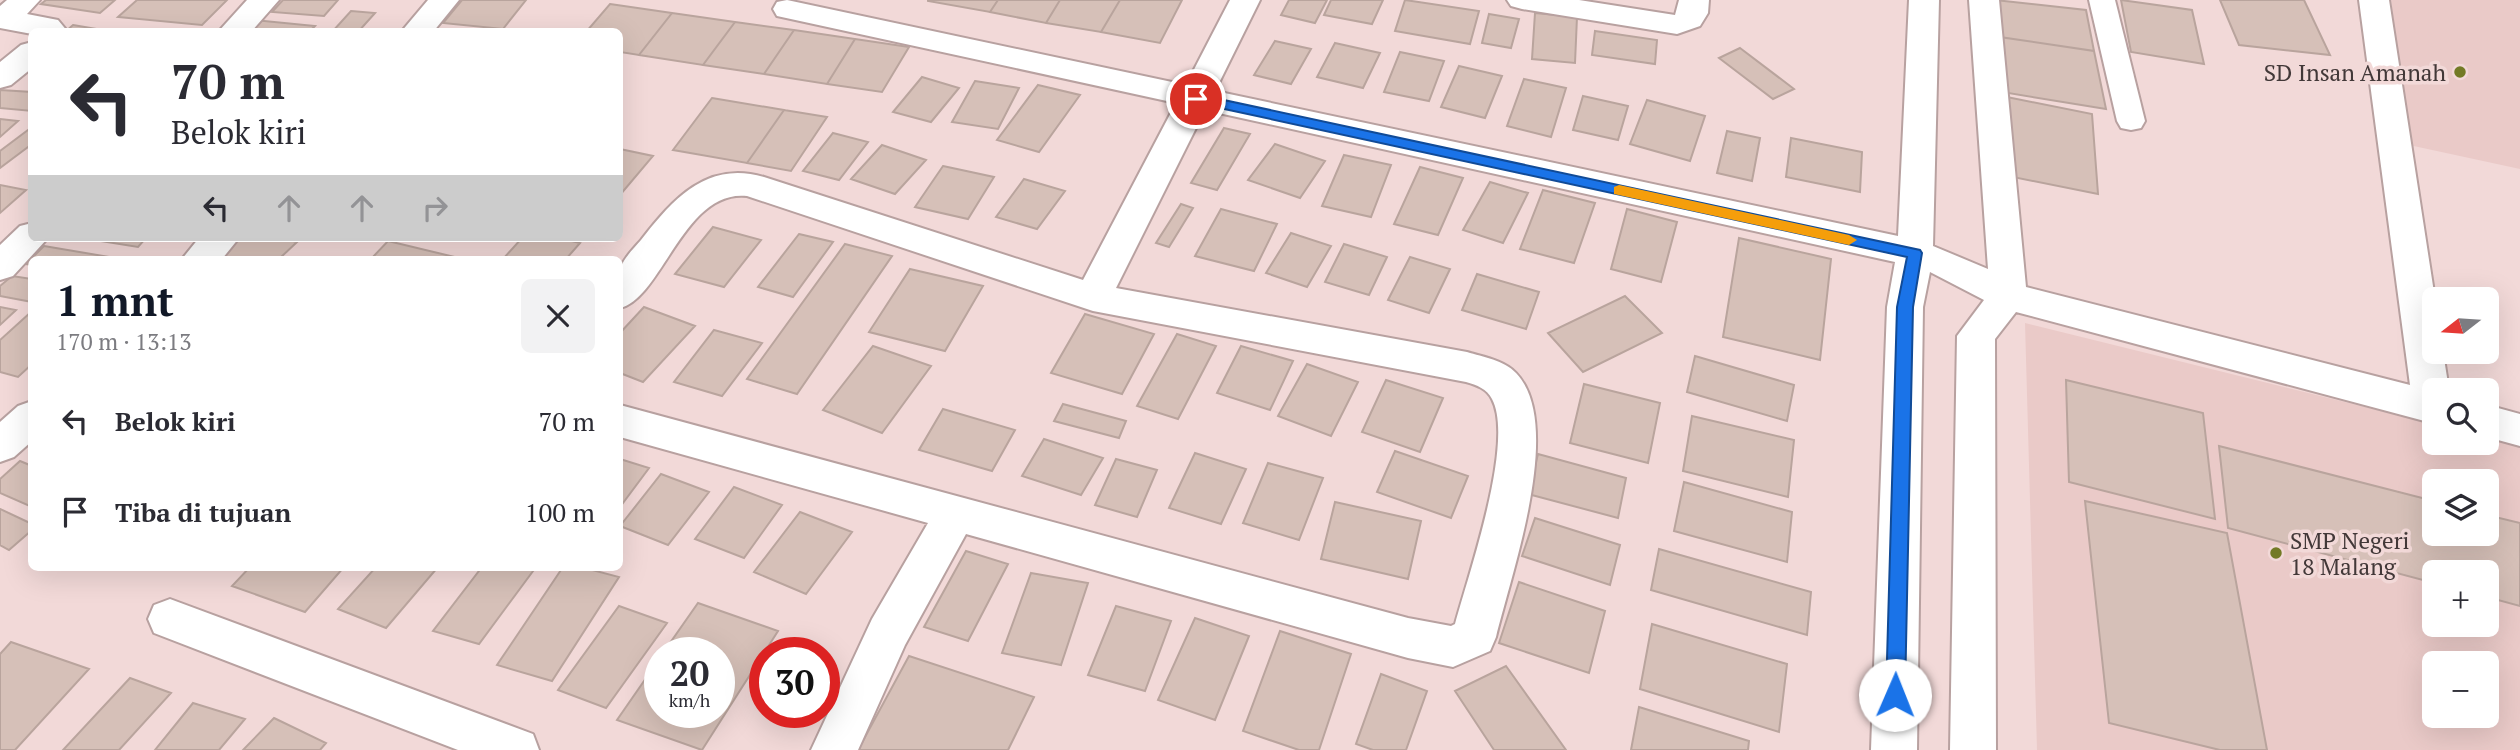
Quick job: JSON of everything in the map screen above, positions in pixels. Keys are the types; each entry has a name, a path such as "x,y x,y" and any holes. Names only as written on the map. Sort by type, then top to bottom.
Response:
{"street":[{"path":"25,0 8,15 8,21 48,28"},
{"path":"237,28 264,0"},
{"path":"420,28 444,0"},
{"path":"1093,297 1244,0"},
{"path":"1522,0 1677,25 1685,24 1692,17 1694,0"},
{"path":"1894,750 1905,307 1915,253 1924,0"},
{"path":"1973,750 1976,336 2008,296 1984,0"},
{"path":"2374,0 2429,378"},
{"path":"788,9 1915,253 1956,268 2008,296 2422,404"},
{"path":"0,78 28,55"},
{"path":"623,291 663,237 703,195 722,184 751,184 1093,297 1467,368 1494,376 1509,393 1519,440 1517,465 1474,637 1453,647 1408,638 623,422"},
{"path":"0,267 28,239"},
{"path":"203,256 217,242"},
{"path":"0,446 28,422"},
{"path":"2499,424 2520,430"},
{"path":"834,750 888,633 956,514"},
{"path":"170,619 516,750"}],"lane":[{"path":"2102,0 2131,121"}],"shaded area":[{"name":"SD Insan Amanah","path":"2391,0 2520,0 2520,169 2409,145"},
{"name":"SMP Negeri 18 Malang","path":"2025,323 2422,421 2422,455 2499,455 2499,440 2520,445 2520,750 2037,750"}],"building":[{"path":"46,0 115,0 100,13 41,4"},
{"path":"137,0 227,0 202,25 118,17"},
{"path":"283,0 338,0 324,16 272,12"},
{"path":"462,0 526,0 504,28 443,23"},
{"path":"928,0 998,0 990,12 928,1"},
{"path":"998,0 1060,0 1046,23 990,12"},
{"path":"1060,0 1120,0 1101,32 1046,23"},
{"path":"1120,0 1182,0 1160,43 1101,32"},
{"path":"1289,0 1327,0 1315,23 1281,15"},
{"path":"1331,0 1383,0 1372,24 1324,15"},
{"path":"1405,0 1479,11 1470,44 1395,31"},
{"path":"1995,0 2086,10 2094,51 2000,37"},
{"path":"2121,0 2192,10 2204,64 2131,52"},
{"path":"2220,0 2304,0 2330,55 2239,45"},
{"path":"610,4 672,13 639,55 623,52 623,28 589,28"},
{"path":"351,11 375,13 362,28 336,28"},
{"path":"672,13 735,22 703,65 639,55"},
{"path":"1535,13 1577,17 1575,63 1532,59"},
{"path":"1489,14 1519,19 1511,48 1482,43"},
{"path":"253,20 315,26 313,28 246,28"},
{"path":"735,22 794,30 764,74 703,65"},
{"path":"73,25 91,28 70,28"},
{"path":"794,30 855,39 827,84 764,74"},
{"path":"1595,31 1657,40 1655,64 1592,55"},
{"path":"2000,37 2094,51 2106,109 2008,93"},
{"path":"855,39 909,47 882,92 827,84"},
{"path":"1275,41 1311,49 1291,84 1254,75"},
{"path":"1335,43 1380,53 1363,88 1317,77"},
{"path":"1740,48 1794,89 1773,99 1719,58"},
{"path":"1400,52 1444,61 1429,101 1384,92"},
{"path":"1459,66 1502,76 1485,118 1441,107"},
{"path":"922,77 959,88 931,122 893,112"},
{"path":"1524,79 1566,88 1551,137 1507,126"},
{"path":"975,81 1019,88 998,129 952,122"},
{"path":"1038,85 1080,95 1039,152 997,140"},
{"path":"0,90 28,92 28,111 0,108"},
{"path":"1997,95 2092,114 2098,194 1998,174"},
{"path":"1583,96 1628,106 1618,140 1573,130"},
{"path":"712,98 784,110 747,163 673,150"},
{"path":"1647,100 1705,116 1690,161 1630,144"},
{"path":"784,110 827,117 791,171 747,163"},
{"path":"0,119 18,121 0,137"},
{"path":"1224,128 1250,134 1217,190 1191,183"},
{"path":"28,130 28,147 0,168 0,151"},
{"path":"1727,131 1760,138 1752,181 1717,173"},
{"path":"833,133 868,142 839,180 803,171"},
{"path":"1791,138 1862,152 1860,192 1786,177"},
{"path":"1275,144 1325,161 1300,198 1248,180"},
{"path":"882,145 926,160 895,194 851,179"},
{"path":"623,150 653,156 623,191"},
{"path":"1344,155 1391,165 1371,217 1322,206"},
{"path":"943,166 994,177 968,219 915,207"},
{"path":"1420,167 1463,178 1438,235 1394,224"},
{"path":"1024,179 1065,191 1037,229 996,217"},
{"path":"1490,182 1528,193 1503,243 1463,230"},
{"path":"0,185 26,190 0,213"},
{"path":"1543,190 1595,203 1574,263 1520,249"},
{"path":"1181,204 1193,208 1169,247 1156,243"},
{"path":"1221,209 1277,224 1254,271 1195,256"},
{"path":"1627,209 1677,222 1661,282 1611,269"},
{"path":"713,227 761,240 724,287 675,274"},
{"path":"1291,233 1331,246 1307,287 1266,273"},
{"path":"799,234 833,242 793,297 758,287"},
{"path":"1739,238 1831,259 1820,360 1723,337"},
{"path":"107,242 142,242 138,247"},
{"path":"228,242 297,242 282,256 212,256"},
{"path":"387,242 392,242 450,256 374,256"},
{"path":"518,242 580,243 569,256 506,256"},
{"path":"845,244 892,256 797,394 747,379"},
{"path":"1344,244 1387,257 1369,295 1325,282"},
{"path":"44,246 103,256 34,256"},
{"path":"1410,257 1450,269 1429,313 1388,300"},
{"path":"910,269 983,286 945,351 869,332"},
{"path":"1477,274 1539,292 1526,329 1462,310"},
{"path":"12,276 28,278 28,301 0,296 0,286"},
{"path":"1625,296 1662,333 1583,372 1548,333"},
{"path":"0,307 16,310 0,325"},
{"path":"644,307 695,326 643,382 623,374 623,330"},
{"path":"1085,314 1154,334 1122,394 1051,373"},
{"path":"28,315 28,368 18,377 0,372 0,340"},
{"path":"714,330 762,343 722,396 674,382"},
{"path":"1177,334 1216,346 1178,419 1137,406"},
{"path":"873,346 931,366 882,433 823,410"},
{"path":"1241,346 1293,361 1270,410 1217,393"},
{"path":"1695,356 1794,385 1787,421 1687,392"},
{"path":"1307,364 1358,382 1331,436 1278,416"},
{"path":"1386,380 1443,398 1420,452 1362,432"},
{"path":"2066,380 2203,413 2215,519 2069,482"},
{"path":"1584,384 1660,403 1648,463 1570,443"},
{"path":"1063,404 1126,421 1119,438 1054,421"},
{"path":"943,409 1015,430 992,471 919,450"},
{"path":"1692,416 1794,440 1788,497 1683,471"},
{"path":"1044,439 1103,458 1081,495 1022,476"},
{"path":"2219,446 2422,498 2422,546 2499,546 2499,518 2520,523 2520,606 2499,600 2499,560 2422,560 2422,580 2228,528"},
{"path":"1395,451 1468,476 1451,518 1377,492"},
{"path":"1195,453 1246,469 1221,524 1169,508"},
{"path":"1538,454 1626,478 1618,518 1528,494"},
{"path":"1116,459 1157,470 1137,517 1095,505"},
{"path":"623,460 649,468 623,503"},
{"path":"20,461 28,464 28,505 0,493 0,479"},
{"path":"1268,463 1323,478 1299,540 1243,523"},
{"path":"661,474 709,492 668,545 623,527 623,522"},
{"path":"1684,482 1792,512 1787,562 1674,531"},
{"path":"734,487 782,505 744,558 695,539"},
{"path":"2085,501 2227,533 2267,750 2220,750 2109,723"},
{"path":"1335,502 1421,521 1408,579 1321,559"},
{"path":"0,509 28,522 28,533 9,550 0,545"},
{"path":"800,512 852,532 806,594 754,572"},
{"path":"1535,518 1620,545 1610,585 1522,556"},
{"path":"1659,549 1811,592 1807,635 1651,590"},
{"path":"966,551 1008,564 968,641 924,627"},
{"path":"246,571 341,571 305,612 232,586"},
{"path":"372,571 435,571 386,628 338,609"},
{"path":"479,571 533,571 479,644 433,631"},
{"path":"560,571 596,571 619,577 552,681 497,665"},
{"path":"1031,573 1088,583 1061,665 1002,653"},
{"path":"1519,582 1605,611 1589,673 1499,643"},
{"path":"698,603 778,631 774,637 749,637 749,676 735,698 735,637 674,637"},
{"path":"619,606 667,623 657,637 644,637 644,655 606,708 558,690"},
{"path":"1116,606 1171,621 1145,691 1088,675"},
{"path":"1195,618 1249,636 1215,720 1158,700"},
{"path":"1652,624 1787,664 1779,732 1640,689"},
{"path":"1280,631 1351,654 1319,750 1299,750 1243,731"},
{"path":"11,642 89,669 15,750 0,750 0,654"},
{"path":"909,656 1034,697 1008,750 858,750"},
{"path":"1506,666 1566,750 1494,750 1455,691"},
{"path":"1381,674 1427,691 1406,750 1373,750 1356,744"},
{"path":"130,678 171,693 119,750 63,750"},
{"path":"644,681 644,728 716,728 702,750 617,720"},
{"path":"193,703 245,719 219,750 155,750"},
{"path":"1639,707 1749,741 1748,750 1631,750"},
{"path":"274,718 326,743 320,750 243,750"}],"slow traffic":[{"path":"1619,190 1849,240"}],"place":[{"name":"SD Insan Amanah","path":"2460,72"},
{"name":"SMP Negeri 18 Malang","path":"2276,553"}],"route":[{"path":"1196,99 1915,253 1905,307 1895,695"}]}
